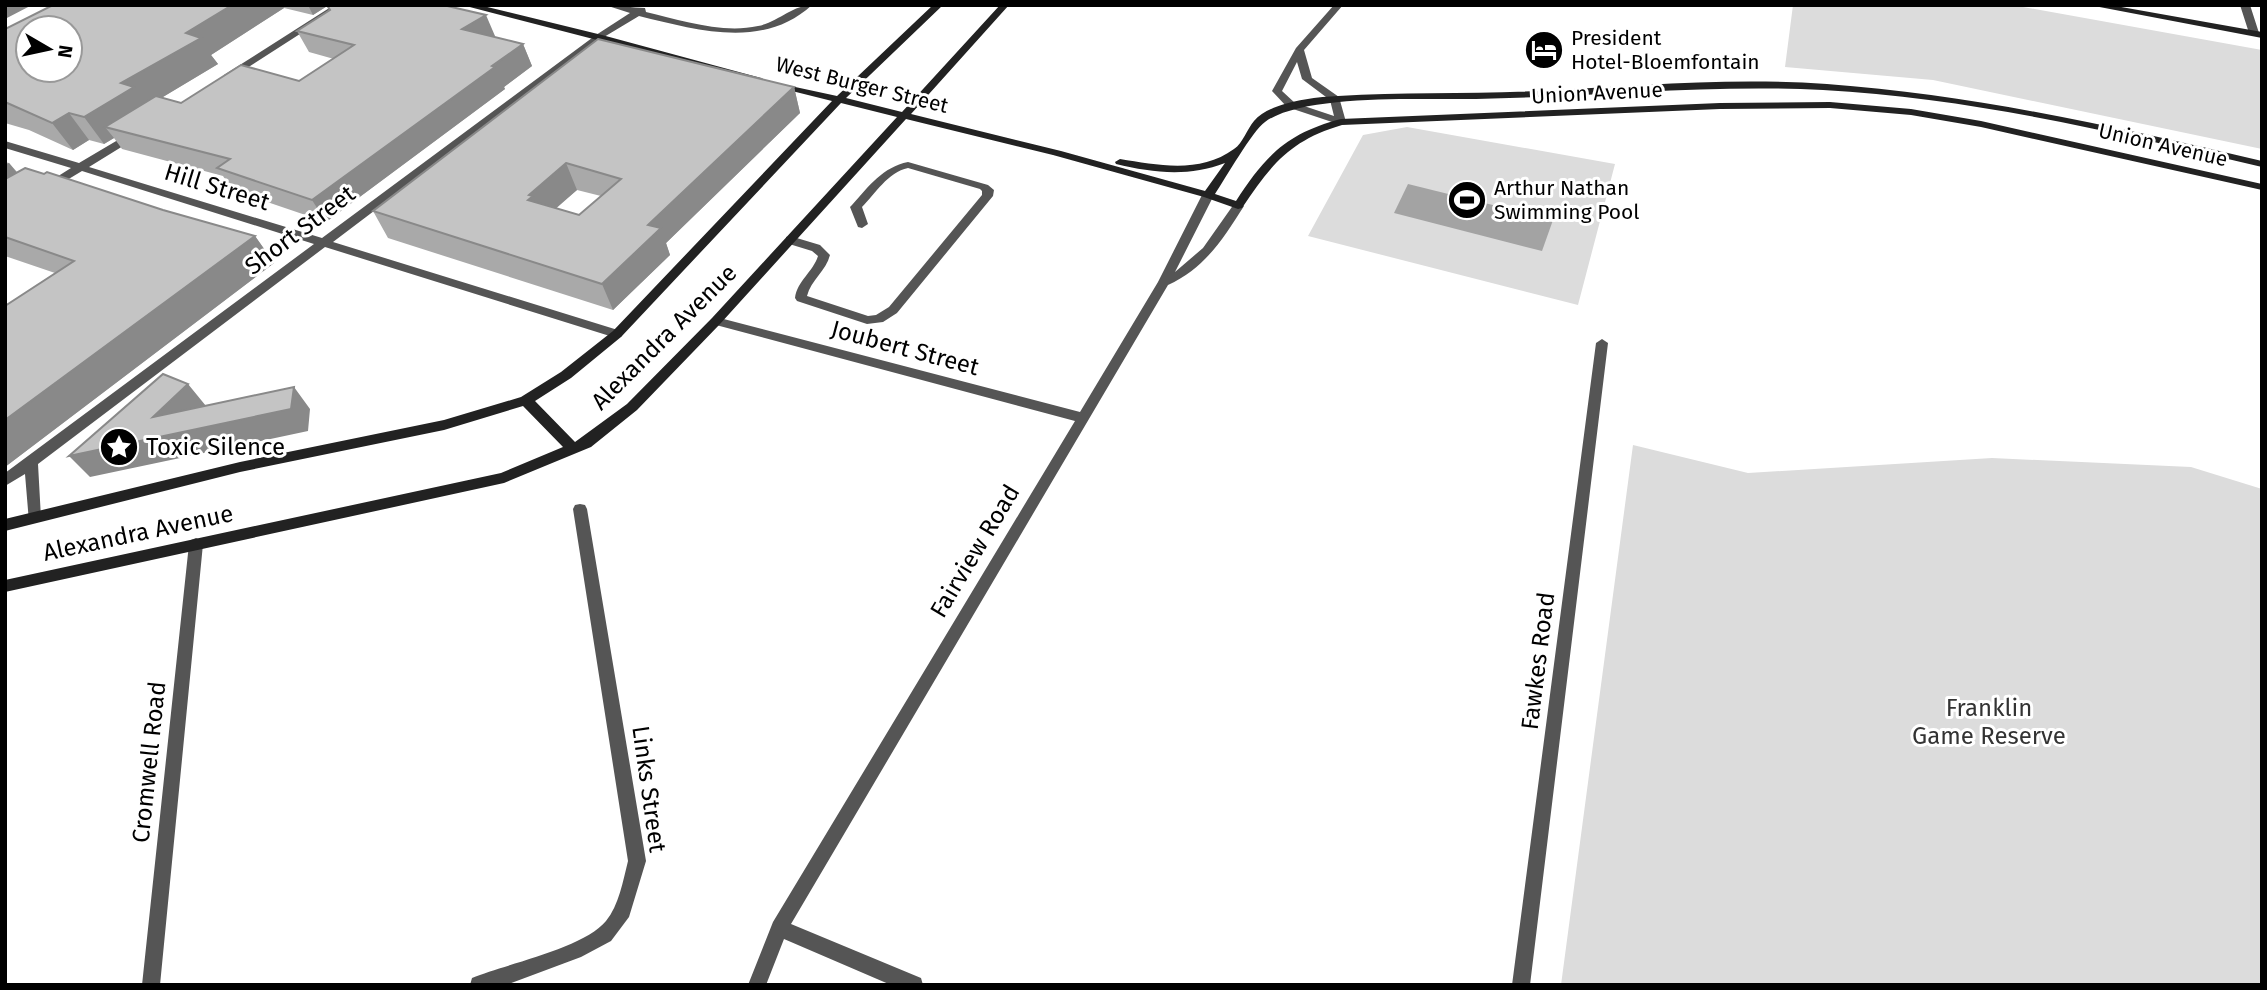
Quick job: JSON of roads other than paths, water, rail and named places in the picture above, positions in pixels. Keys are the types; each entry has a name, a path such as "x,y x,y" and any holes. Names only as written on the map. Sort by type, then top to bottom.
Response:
{"street":[{"path":"218,82 341,5"},
{"name":"West Burger Street","path":"466,5 1057,153 1208,195 1238,206"},
{"path":"609,5 732,32 757,30 784,21 808,5"},
{"name":"Short Street","path":"5,481 599,37 649,5"},
{"name":"Alexandra Avenue","path":"5,525 240,467 444,425 526,400 566,375 617,334 838,100 939,5"},
{"name":"Alexandra Avenue","path":"5,586 504,478 586,443 632,407 716,321 1005,5"},
{"path":"1339,5 1300,50 1277,91 1291,105 1341,122"},
{"path":"2093,5 2258,34"},
{"path":"2245,5 2258,34"},
{"path":"1300,50 1307,79 1335,99 1341,122"},
{"name":"Union Avenue","path":"1208,195 1260,120 1291,105 1335,99 1497,96 1746,84 1880,92 1953,100 2091,124 2262,164"},
{"path":"1671,88 1685,108"},
{"name":"Union Avenue","path":"1164,282 1191,270 1202,258 1269,159 1284,146 1315,128 1341,122 1830,105 1911,112 1981,124 2262,187"},
{"path":"2091,124 2162,147 2262,173"},
{"path":"39,193 137,132"},
{"name":"Hill Street","path":"5,144 617,334"},
{"path":"1057,153 1187,170 1223,161 1243,145"},
{"path":"790,240 816,248 824,255 823,261 801,289 801,298 867,320 879,319 893,310 987,196 988,190 908,165 898,167 856,206 857,216 862,224"},
{"name":"Fairview Road","path":"757,985 779,928 1164,282 1208,195"},
{"name":"Joubert Street","path":"716,321 1083,418"},
{"name":"Fawkes Road","path":"1521,985 1602,344"},
{"path":"526,400 573,449"},
{"path":"31,464 34,518"},
{"name":"Links Street","path":"479,985 578,948 605,935 620,914 637,861 580,509"},
{"name":"Cromwell Road","path":"151,985 196,544"},
{"path":"779,928 914,985"}],"place":[{"name":"President Hotel-Bloemfontain","path":"1544,50"},
{"name":"Arthur Nathan Swimming Pool","path":"1467,200"},
{"name":"Toxic Silence","path":"119,447"}],"park label":[{"name":"Franklin Game Reserve","path":"1989,722"}]}
